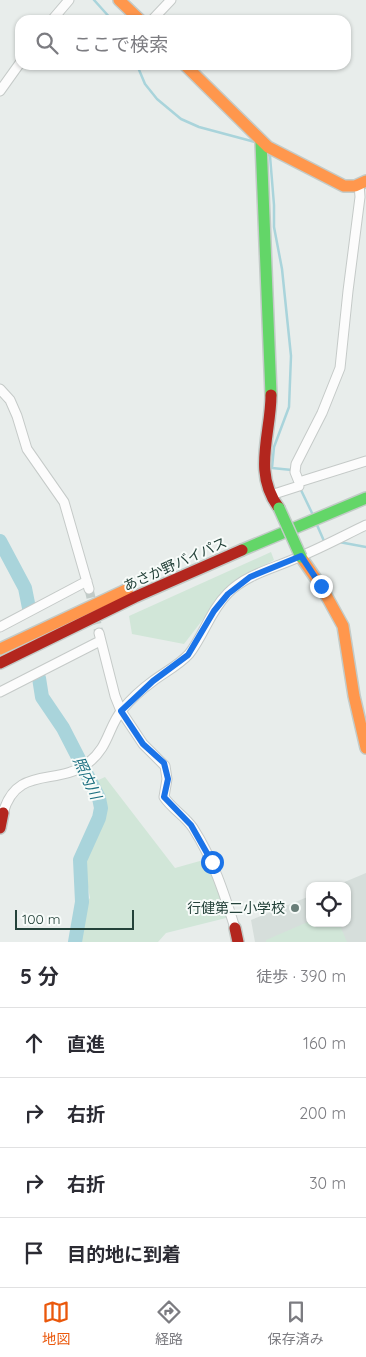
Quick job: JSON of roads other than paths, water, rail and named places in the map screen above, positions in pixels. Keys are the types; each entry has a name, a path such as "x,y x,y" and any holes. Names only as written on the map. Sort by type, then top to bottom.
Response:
{"main road":[{"path":"119,0 135,15"},
{"path":"190,70 261,142 276,152 342,186 352,187 363,183"},
{"path":"261,142 272,398 264,467 266,484 301,556 321,586 343,626 354,696 366,748"},
{"path":"324,503 366,486"},
{"name":"あさか野バイパス","path":"0,663 173,581 366,498"},
{"path":"275,523 299,513"},
{"name":"あさか野バイパス","path":"0,649 93,604 251,534"},
{"path":"0,828 2,813"},
{"path":"235,928 238,942"}],"street":[{"path":"56,15 69,0"},
{"path":"157,15 171,0"},
{"path":"0,91 16,70"},
{"path":"271,494 299,486 295,472 296,464 322,413 340,368 363,183"},
{"path":"0,389 10,400 27,449 64,502 88,585 0,627"},
{"path":"299,482 366,461"},
{"path":"2,813 5,804 13,792 24,783 75,772 88,764 104,746 121,711 153,681 188,655 214,611 228,594 250,577 301,556 366,525"},
{"path":"0,692 100,637 115,696 121,711 143,744 164,763 168,779 164,797 191,825 209,856 220,880 235,928"}],"waterway":[{"path":"94,0 108,15"},
{"path":"139,70 145,84 157,99 181,119 199,127 255,142"},
{"path":"268,154 270,156 274,227 282,269 291,356 289,407 274,447 272,468 292,470"},
{"path":"300,488 312,513"},
{"path":"317,525 324,541 326,541"},
{"name":"照内川","path":"0,541 25,588 29,608"},
{"path":"339,542 366,547"},
{"name":"照内川","path":"39,678 42,697 63,728 99,798 101,808 99,818 80,860 82,902 75,942"}],"tunnel":[{"path":"89,589 99,633"}],"place":[{"name":"行健第二小学校","path":"295,908"}]}
